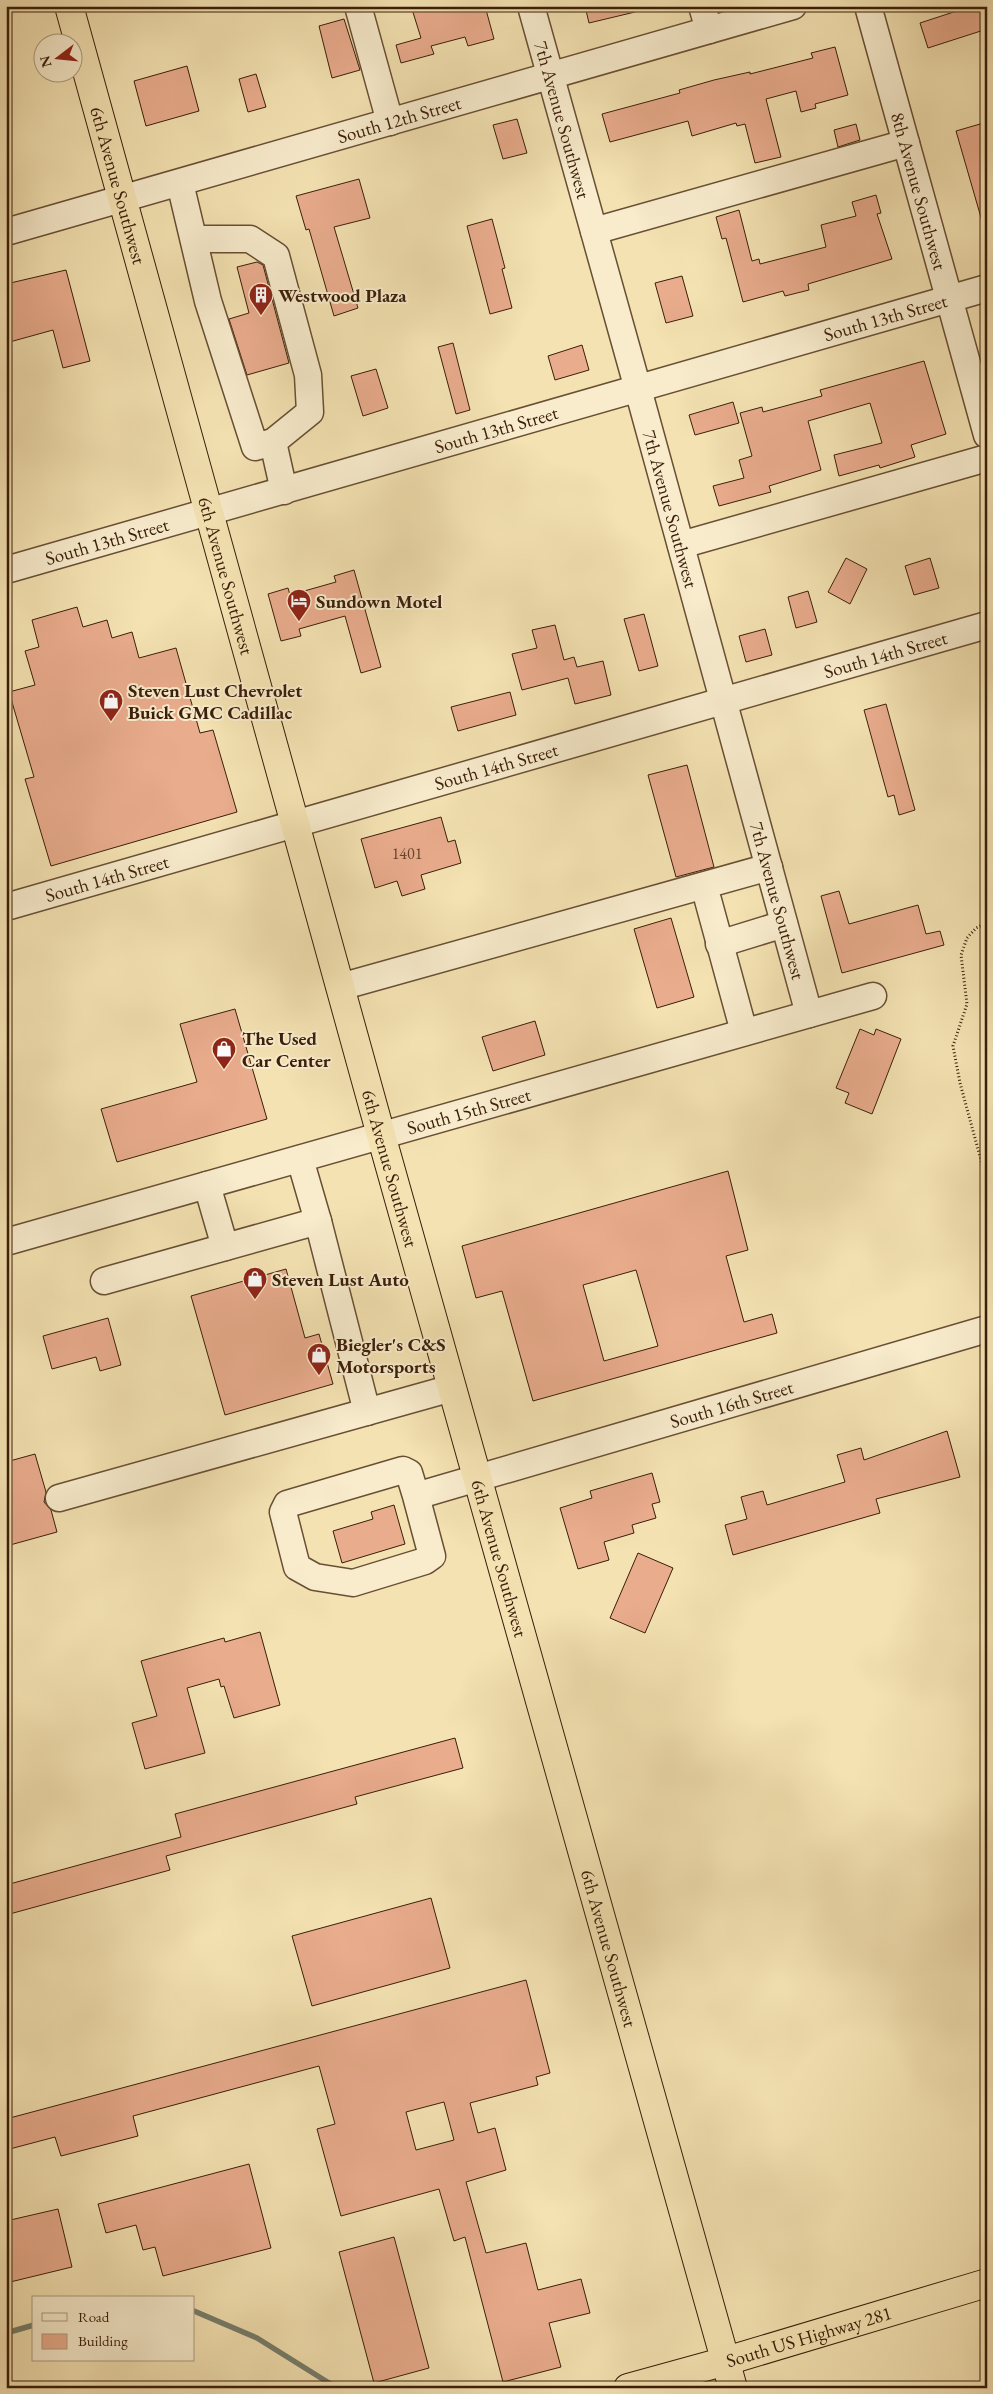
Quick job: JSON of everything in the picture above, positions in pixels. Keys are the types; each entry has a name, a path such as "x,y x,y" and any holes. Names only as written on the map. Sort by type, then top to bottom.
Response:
{"highway":[{"name":"6th Avenue Southwest","path":"69,6 340,987 733,2388"},
{"name":"South US Highway 281","path":"628,2388 726,2361 987,2283"}],"street":[{"path":"358,6 390,122"},
{"name":"7th Avenue Southwest","path":"531,6 638,388 809,1014"},
{"name":"South 12th Street","path":"6,232 550,76 705,18 793,6"},
{"name":"8th Avenue Southwest","path":"868,6 987,435"},
{"path":"594,231 906,143"},
{"path":"180,182 208,300 255,447 272,442 310,412 308,375 276,256 250,239 194,239"},
{"name":"South 13th Street","path":"6,570 987,288"},
{"path":"272,442 284,491"},
{"path":"681,545 987,458"},
{"name":"South 14th Street","path":"6,907 987,625"},
{"path":"340,987 769,867"},
{"path":"708,900 744,1032"},
{"path":"720,944 784,924"},
{"name":"South 15th Street","path":"6,1242 873,996"},
{"path":"300,1159 318,1221 367,1412"},
{"path":"207,1185 225,1247"},
{"path":"104,1281 318,1221"},
{"name":"South 16th Street","path":"416,1496 987,1329"},
{"path":"60,1498 452,1388"},
{"path":"403,1470 409,1473 416,1496 432,1556 424,1561 353,1583 315,1577 297,1567 284,1512 287,1504 403,1470"}],"path":[{"path":"987,923 976,928 967,938 961,955 968,1004 953,1046 960,1083 987,1182"}],"building":[{"path":"411,6 485,6 494,39 468,46 465,37 431,46 434,54 401,63 396,45 421,38"},
{"path":"585,6 634,6 635,12 589,23"},
{"path":"972,6 987,6 987,29 928,48 920,23"},
{"path":"344,19 360,70 332,78 319,26"},
{"path":"835,47 848,95 815,104 816,108 801,112 796,91 766,99 781,157 755,163 745,124 737,126 736,123 692,136 688,121 610,142 602,114 680,93 679,90 714,80 750,72 750,74 813,58 811,53"},
{"path":"187,66 199,111 146,126 134,81"},
{"path":"256,74 266,107 248,112 239,79"},
{"path":"517,119 527,153 503,159 493,125"},
{"path":"987,122 987,220 982,221 956,131"},
{"path":"856,124 860,140 838,147 834,130"},
{"path":"359,179 370,218 334,227 358,308 334,316 309,229 306,230 296,196"},
{"path":"876,195 881,213 877,214 892,259 808,284 809,290 785,296 783,291 743,302 726,238 722,239 716,217 739,210 752,261 759,259 760,264 826,247 821,225 856,216 852,202"},
{"path":"492,219 505,268 502,269 512,308 490,314 467,226"},
{"name":"Westwood Plaza","path":"257,262 263,265 289,363 247,375 229,319 249,313 237,267"},
{"path":"66,270 90,361 63,368 53,330 6,343 6,284"},
{"path":"682,276 693,316 666,323 655,283"},
{"path":"453,343 470,410 456,414 438,347"},
{"path":"582,345 589,370 555,380 548,356"},
{"path":"924,361 946,434 911,445 915,457 880,468 879,465 839,476 834,455 882,443 870,403 808,421 821,470 769,486 771,492 719,506 713,486 744,478 739,460 752,456 740,413 762,407 763,412 822,396 820,390"},
{"path":"376,369 388,408 363,416 351,376"},
{"path":"733,402 739,423 695,435 689,415"},
{"path":"846,558 867,569 850,604 828,592"},
{"path":"930,558 939,588 914,595 905,566"},
{"name":"Sundown Motel","path":"354,570 381,667 361,673 345,616 299,629 301,636 281,641 268,594 288,588 290,595 336,582 334,576"},
{"path":"808,591 817,622 796,628 788,597"},
{"path":"77,607 83,627 107,620 112,638 132,632 139,658 176,648 200,733 213,730 237,812 51,866 25,779 34,777 9,692 35,685 25,651 39,647 32,620"},
{"path":"644,614 658,666 639,671 624,619"},
{"path":"555,625 564,660 574,657 577,667 603,661 611,695 575,704 568,678 522,690 512,654 537,648 532,630"},
{"path":"765,629 772,655 746,662 739,636"},
{"path":"510,692 516,715 458,731 451,707"},
{"path":"886,704 915,810 899,815 894,795 888,797 864,710"},
{"path":"687,765 714,867 676,877 648,775"},
{"path":"441,817 448,842 455,840 461,863 421,875 425,889 402,896 397,881 375,888 361,839"},
{"path":"839,891 849,924 918,905 926,934 940,931 944,945 842,973 821,896"},
{"path":"671,918 694,997 657,1008 634,929"},
{"path":"235,1009 267,1119 117,1162 101,1109 197,1082 180,1024"},
{"path":"535,1021 545,1055 493,1071 482,1037"},
{"path":"860,1029 874,1035 876,1029 901,1039 872,1114 845,1103 849,1093 836,1088"},
{"path":"728,1171 748,1250 726,1256 744,1322 772,1314 777,1333 533,1401 502,1291 476,1298 462,1246","holes":["636,1270 658,1346 604,1361 583,1285"]},
{"path":"286,1269 305,1338 319,1334 333,1384 225,1415 191,1296"},
{"path":"108,1318 121,1365 100,1371 96,1357 52,1369 43,1336"},
{"path":"947,1431 960,1477 876,1499 880,1513 733,1555 725,1525 747,1519 741,1497 763,1491 767,1505 845,1482 837,1455 861,1448 864,1460"},
{"path":"35,1454 46,1492 44,1502 51,1510 57,1532 10,1545 6,1533 6,1462"},
{"path":"652,1473 660,1502 652,1504 656,1518 632,1525 634,1533 604,1542 609,1560 578,1569 560,1508 592,1498 590,1491"},
{"path":"394,1505 405,1544 342,1563 333,1531 373,1519 371,1512"},
{"path":"638,1553 673,1568 645,1633 610,1618"},
{"path":"260,1632 280,1705 234,1718 224,1686 221,1687 219,1679 187,1688 205,1753 145,1769 132,1723 157,1716 141,1661 224,1638 225,1642"},
{"path":"455,1738 463,1768 355,1797 357,1804 166,1856 170,1870 6,1915 6,1885 181,1837 175,1814"},
{"path":"431,1898 450,1968 312,2006 292,1936"},
{"path":"526,1980 550,2073 536,2077 538,2085 470,2103 478,2133 495,2128 506,2170 466,2182 486,2253 526,2243 538,2290 581,2279 590,2313 549,2323 561,2367 503,2382 465,2237 454,2241 439,2189 341,2216 317,2129 335,2124 319,2066 133,2116 138,2136 61,2156 55,2137 6,2150 6,2119","holes":["444,2102 454,2140 416,2150 406,2112"]},
{"path":"249,2164 271,2248 163,2276 155,2247 143,2250 136,2225 106,2233 98,2204"},
{"path":"58,2209 72,2267 6,2283 6,2221"},
{"path":"394,2237 429,2368 374,2383 339,2252"}],"waterway":[{"path":"195,2311 257,2338 337,2388"},
{"path":"6,2333 32,2326"}],"place":[{"name":"Westwood Plaza","path":"261,316"},
{"name":"Sundown Motel","path":"299,622"},
{"name":"Steven Lust Chevrolet Buick GMC Cadillac","path":"111,722"},
{"name":"The Used Car Center","path":"224,1070"},
{"name":"Steven Lust Auto","path":"255,1300"},
{"name":"Biegler's C&S Motorsports","path":"319,1376"}]}
